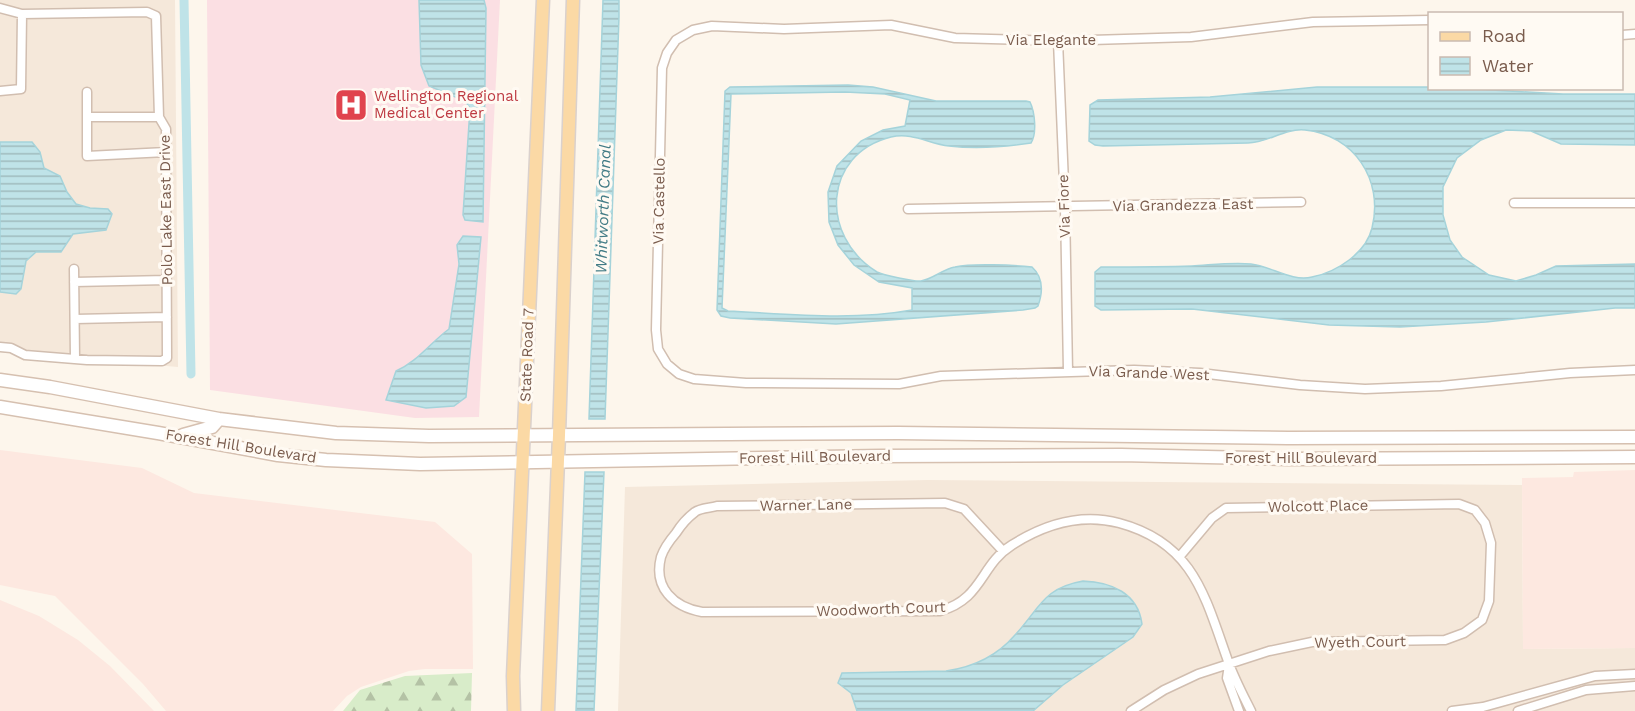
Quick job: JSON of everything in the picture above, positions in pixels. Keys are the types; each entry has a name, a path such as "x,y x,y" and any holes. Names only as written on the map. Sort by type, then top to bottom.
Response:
{"main road":[{"name":"State Road 7","path":"514,711 513,675 531,230 543,0"},
{"path":"548,711 560,435 573,0"},
{"name":"Forest Hill Boulevard","path":"0,380 50,387 219,419 336,433 429,436 909,434 1288,438 1635,437"},
{"name":"Forest Hill Boulevard","path":"0,407 278,455 326,460 420,464 1109,455 1288,459 1635,458"},
{"path":"178,436 212,427 219,419"}],"street":[{"name":"Polo Lake East Drive","path":"0,8 21,14 147,12 156,16 159,117 165,129 166,152 168,358 162,361 25,356 11,348 0,347"},
{"path":"0,91 21,89 21,14"},
{"name":"Via Elegante","path":"676,40 693,30 712,26 784,29 891,25 955,38 1058,42 1191,37 1313,22 1428,20"},
{"name":"Via Castello","path":"667,364 658,349 656,330 662,68 667,53 676,40"},
{"name":"Via Fiore","path":"1058,42 1065,207 1068,371"},
{"path":"87,92 87,156 166,152"},
{"path":"87,117 159,117"},
{"name":"Via Grandezza East","path":"908,209 1301,202"},
{"path":"1514,203 1635,203"},
{"path":"74,269 75,359"},
{"path":"74,282 167,280"},
{"path":"75,319 167,317"},
{"name":"Via Grande West","path":"667,364 679,374 694,379 746,383 898,384 941,376 1134,370 1200,373 1300,385 1365,389 1441,386 1570,373 1635,370"},
{"name":"Warner Lane","path":"673,601 662,583 661,556 683,522 696,511 717,506 945,503 964,509 1003,551"},
{"name":"Wolcott Place","path":"1180,556 1212,518 1226,508 1459,504 1475,510"},
{"name":"Wyeth Court","path":"1131,711 1164,690 1198,674 1269,651 1312,642 1445,640 1464,633 1482,620 1489,601 1491,543 1485,524 1475,510"},
{"name":"Woodworth Court","path":"673,601 686,609 702,612 940,611 956,606 968,597 1003,551 1030,534 1055,523 1081,519 1107,520 1133,527 1160,540 1180,556 1196,579 1208,603 1229,664 1251,711"},
{"name":"Woodworth Court","path":"1229,664 1227,678 1239,711"},
{"path":"1452,711 1483,707 1595,676 1635,674"},
{"path":"1518,711 1586,690 1635,686"}],"shaded area":[{"path":"0,0 175,0 178,367 0,352"},
{"name":"Wellington Regional Medical Center","path":"207,0 500,0 479,417 415,418 210,390"},
{"path":"0,450 142,468 194,493 435,522 472,554 473,669 409,671 361,687 347,696 333,711 166,711 143,684 55,596 0,585"},
{"path":"1635,470 1635,648 1523,649 1522,478 1573,477 1574,472"},
{"path":"928,480 1522,485 1523,649 1635,648 1635,711 618,711 625,487"},
{"path":"0,600 39,616 78,640 110,666 154,711 0,711"}],"green space":[{"path":"472,673 471,711 343,711 360,690 405,676"}],"water":[{"path":"419,0 484,0 486,8 483,222 465,220 463,215 470,108 465,101 429,86 421,65"},
{"name":"Whitworth Canal","path":"603,0 619,0 619,17 605,419 589,419"},
{"path":"848,85 873,87 936,101 1030,102 1035,123 1031,143 969,147 942,145 907,136 891,137 868,146 852,160 841,178 837,197 838,218 845,238 858,257 877,272 921,281 951,268 962,266 1032,267 1041,285 1038,306 1023,310 836,324 721,316 717,310 725,91 730,87","holes":["845,92 885,94 910,100 905,126 883,130 861,141 837,166 828,192 829,222 838,245 854,265 879,282 912,288 912,310 866,315 820,316 728,311 722,308 731,94"]},
{"path":"1317,87 1428,87 1428,90 1635,94 1635,145 1561,144 1531,131 1506,130 1481,140 1457,158 1443,187 1443,215 1450,240 1462,257 1489,275 1516,281 1556,266 1635,264 1635,308 1615,308 1486,322 1400,327 1329,325 1192,309 1101,310 1095,306 1095,272 1101,267 1244,263 1304,278 1331,271 1340,266 1364,246 1369,237 1375,210 1369,177 1351,151 1338,141 1322,134 1297,130 1248,143 1103,146 1089,141 1090,105 1098,100 1210,97"},
{"path":"0,142 32,142 40,152 44,168 60,176 67,192 76,204 108,209 112,214 106,230 73,234 61,252 36,252 26,261 21,289 16,294 0,292"},
{"path":"463,236 481,237 466,397 454,406 426,408 386,400 396,371 417,357 449,329 459,264 457,245"},
{"path":"585,472 604,472 594,711 576,711"},
{"path":"1083,581 1103,584 1122,591 1135,604 1142,624 1133,637 1063,685 1033,711 857,711 851,693 838,683 842,673 946,671 966,667 1001,649 1050,594 1070,584"}],"waterway":[{"path":"184,0 191,374"}],"place":[{"name":"Wellington Regional Medical Center","path":"351,105"}]}
